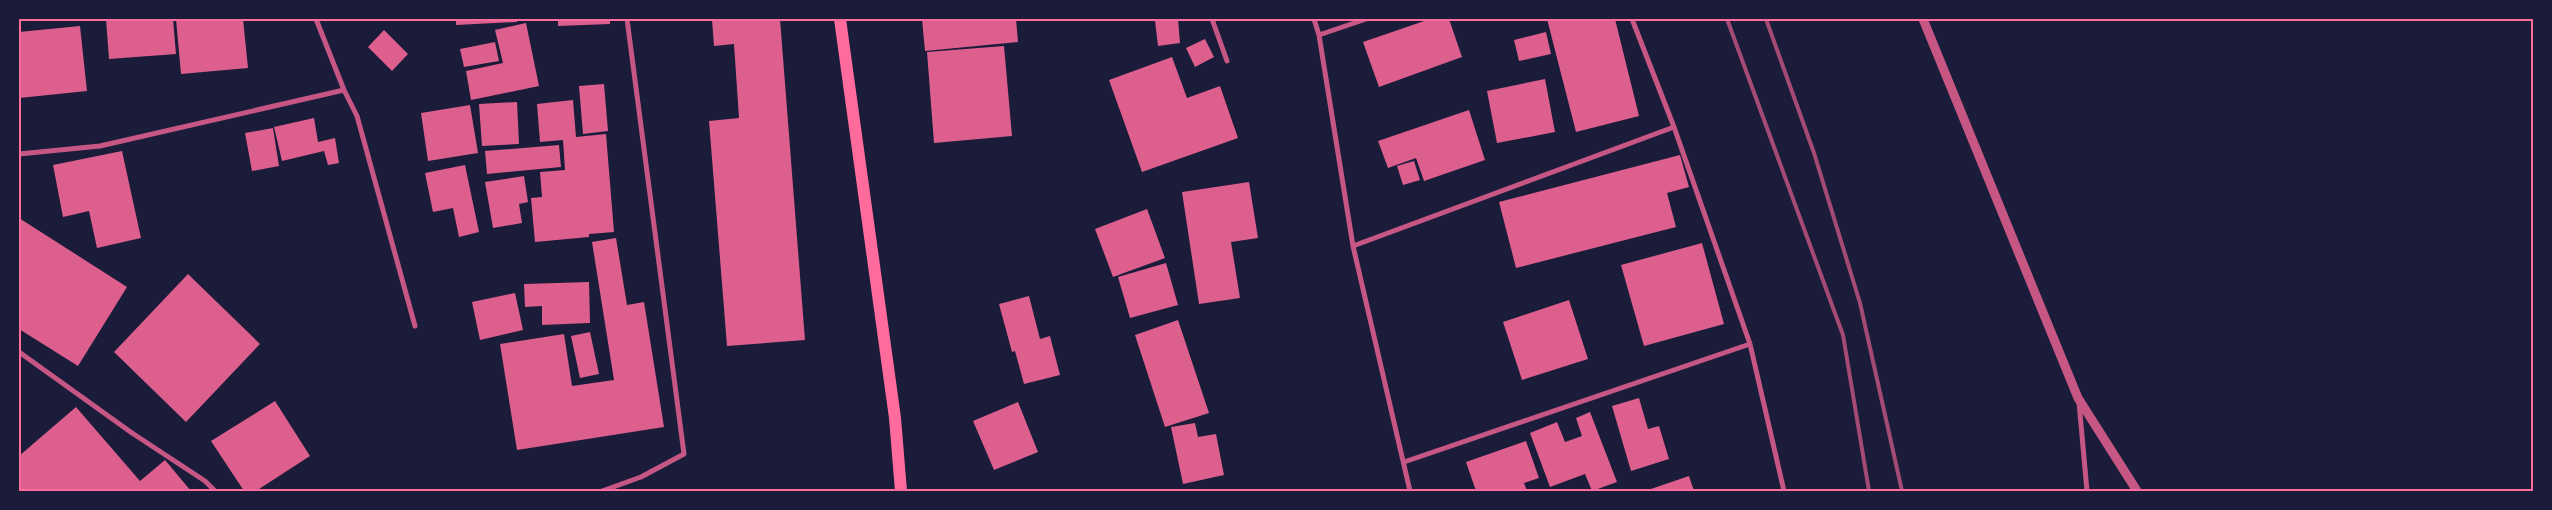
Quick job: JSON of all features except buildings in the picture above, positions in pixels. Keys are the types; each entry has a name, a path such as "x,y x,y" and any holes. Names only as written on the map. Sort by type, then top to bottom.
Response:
{"main road":[{"path":"840,19 895,418 901,491"}],"street":[{"path":"316,19 344,90 357,116 415,326"},
{"path":"602,491 641,477 684,454 626,19"},
{"path":"1212,19 1227,61"},
{"path":"1314,19 1319,35 1352,246 1410,491"},
{"path":"1319,35 1366,19"},
{"path":"1632,19 1674,127 1750,344 1784,491"},
{"path":"1923,19 2078,398 2137,491"},
{"path":"19,154 100,146 344,90"},
{"path":"1352,246 1674,127"},
{"path":"1404,462 1750,344"},
{"path":"19,352 132,433 205,481 215,491"},
{"path":"2078,398 2088,491"}],"railway":[{"path":"1727,19 1843,335 1869,491"},
{"path":"1766,19 1814,153 1860,303 1902,491"}]}
